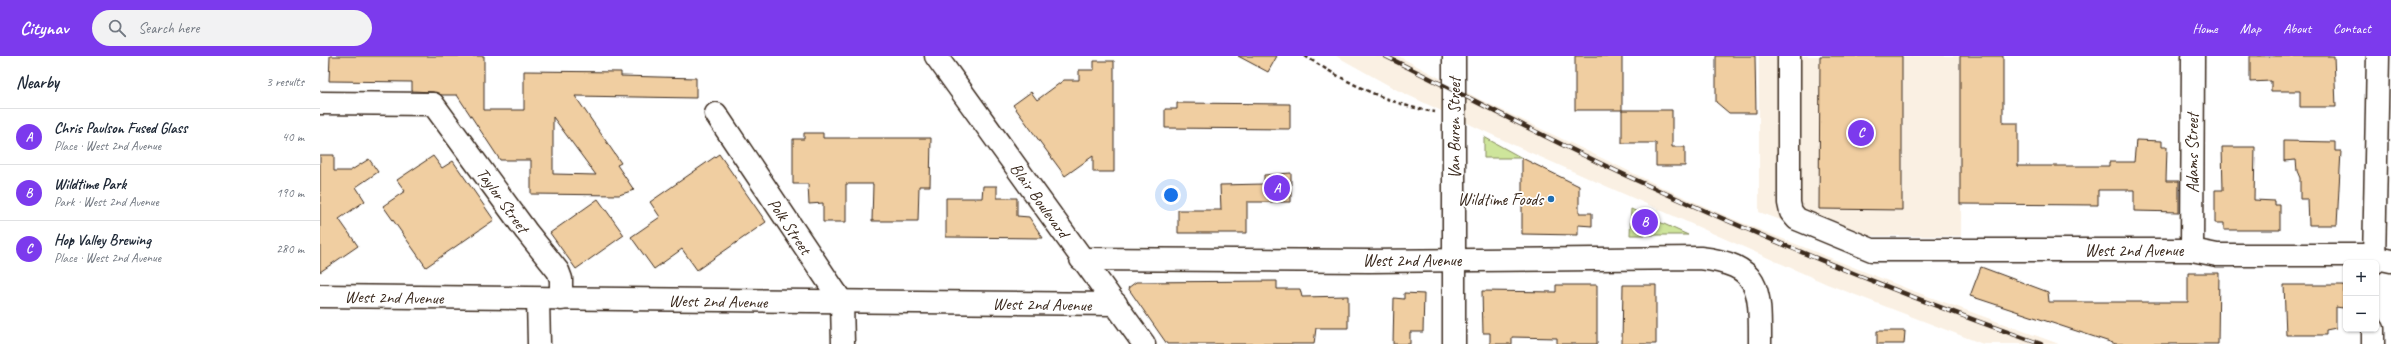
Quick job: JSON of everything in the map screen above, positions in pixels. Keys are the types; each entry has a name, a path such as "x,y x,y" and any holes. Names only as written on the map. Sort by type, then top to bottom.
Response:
{"street":[{"name":"Blair Boulevard","path":"936,56 1081,259 1116,304 1144,344"},
{"name":"Van Buren Street","path":"1454,56 1454,344"},
{"name":"West 2nd Avenue","path":"1789,56 1789,203 1791,212 1797,219 1875,250 2192,250 2217,255 2349,254 2380,261"},
{"name":"Adams Street","path":"2192,250 2193,56"},
{"path":"2378,56 2380,261"},
{"name":"Taylor Street","path":"320,102 433,104 526,232 558,272 561,279 561,299"},
{"name":"Polk Street","path":"716,114 842,302"},
{"name":"West 2nd Avenue","path":"1081,259 1454,260 1700,258 1721,260 1740,268 1754,282 1760,302 1760,344"},
{"name":"West 2nd Avenue","path":"320,296 1116,304"},
{"path":"538,299 538,344"},
{"path":"842,302 843,344"},
{"path":"2373,332 2373,344"}],"path":[{"path":"1305,56 1335,74 1404,106 1421,110 1454,114"}],"shaded area":[{"path":"1336,56 1398,56 1483,101 1666,189 1733,219 1908,289 2059,344 1983,344 1827,284 1518,147 1397,90"},
{"path":"1759,56 1962,56 1961,236 1824,236 1759,212"}],"green space":[{"path":"1484,137 1522,158 1484,158"},
{"path":"1631,209 1688,235 1630,235"}],"building":[{"path":"330,56 484,56 484,110 524,110 524,71 621,72 621,76 696,78 696,98 575,96 621,163 617,165 634,190 619,195 531,194 531,160 500,160 457,95 442,95 433,92 412,91 412,82 329,81","holes":["553,117 596,175 553,174"]},
{"path":"1238,56 1277,56 1268,72"},
{"path":"1575,56 1622,56 1622,110 1575,110"},
{"path":"1716,56 1755,56 1756,113 1729,113 1716,102"},
{"path":"1820,56 1902,56 1902,210 1819,209"},
{"path":"1960,56 2003,56 2003,123 2018,123 2018,166 2109,166 2109,162 2134,162 2136,140 2162,141 2162,147 2167,147 2166,181 2179,181 2179,212 2134,211 2134,190 2098,190 2098,205 1960,204"},
{"path":"2250,56 2334,56 2336,107 2300,107 2300,91 2271,91 2271,81 2250,82"},
{"path":"1094,61 1114,61 1114,172 1093,172 1093,156 1065,176 1013,105 1031,92 1037,100 1064,80 1079,80 1079,70 1094,70"},
{"path":"1177,103 1290,104 1290,129 1165,128 1165,109 1177,109"},
{"path":"1622,110 1672,110 1672,147 1685,147 1685,166 1656,166 1656,143 1622,143"},
{"path":"804,133 823,133 823,138 931,138 930,186 919,186 918,221 872,221 873,184 846,184 846,222 823,222 823,203 809,204 808,184 793,184 793,139 804,139"},
{"path":"2284,141 2335,142 2335,151 2341,151 2337,225 2309,225 2308,199 2300,199 2300,178 2297,171 2296,160 2284,161"},
{"path":"2222,147 2255,147 2254,200 2275,201 2275,205 2280,205 2280,230 2224,230 2224,223 2215,223 2215,190 2223,190"},
{"path":"719,154 766,222 697,270 682,249 654,269 631,237 660,217 650,202"},
{"path":"320,155 334,155 334,171 350,171 369,159 378,172 356,187 365,201 339,219 358,246 320,272"},
{"path":"433,156 442,168 453,161 494,220 426,267 383,206 405,191 397,180"},
{"name":"Wildtime Foods","path":"1522,158 1579,186 1579,213 1592,213 1592,226 1578,225 1578,235 1522,234"},
{"path":"1291,173 1291,202 1247,202 1247,233 1178,233 1178,210 1221,210 1220,185 1264,184 1264,175"},
{"path":"983,186 997,186 997,198 1017,198 1017,216 1029,217 1043,238 946,237 946,198 982,198"},
{"path":"598,199 624,235 576,269 550,233"},
{"path":"1981,267 2048,292 2049,302 2188,302 2188,273 2219,273 2218,344 2116,344 1970,296"},
{"path":"1277,281 1277,289 1300,289 1302,297 1348,296 1348,328 1316,328 1314,344 1167,344 1128,288 1136,282"},
{"path":"1556,285 1597,285 1597,344 1557,344 1557,338 1512,337 1512,344 1490,344 1490,333 1483,333 1482,291 1556,292"},
{"path":"1623,285 1656,285 1656,344 1622,344"},
{"path":"2284,285 2343,285 2343,308 2336,307 2336,328 2326,330 2326,335 2286,335"},
{"path":"1404,293 1424,294 1423,332 1410,332 1410,344 1393,344 1394,298 1404,299"},
{"path":"1877,331 1905,331 1904,344 1877,344"}],"railway":[{"path":"1385,56 1566,147 1678,199 1884,286 2041,344"}],"place":[{"name":"Hop Valley Brewing","path":"1861,133"},
{"name":"Chris Paulson Fused Glass","path":"1277,188"},
{"name":"Wildtime Foods","path":"1551,199"},
{"name":"Wildtime Park","path":"1645,222"}]}
